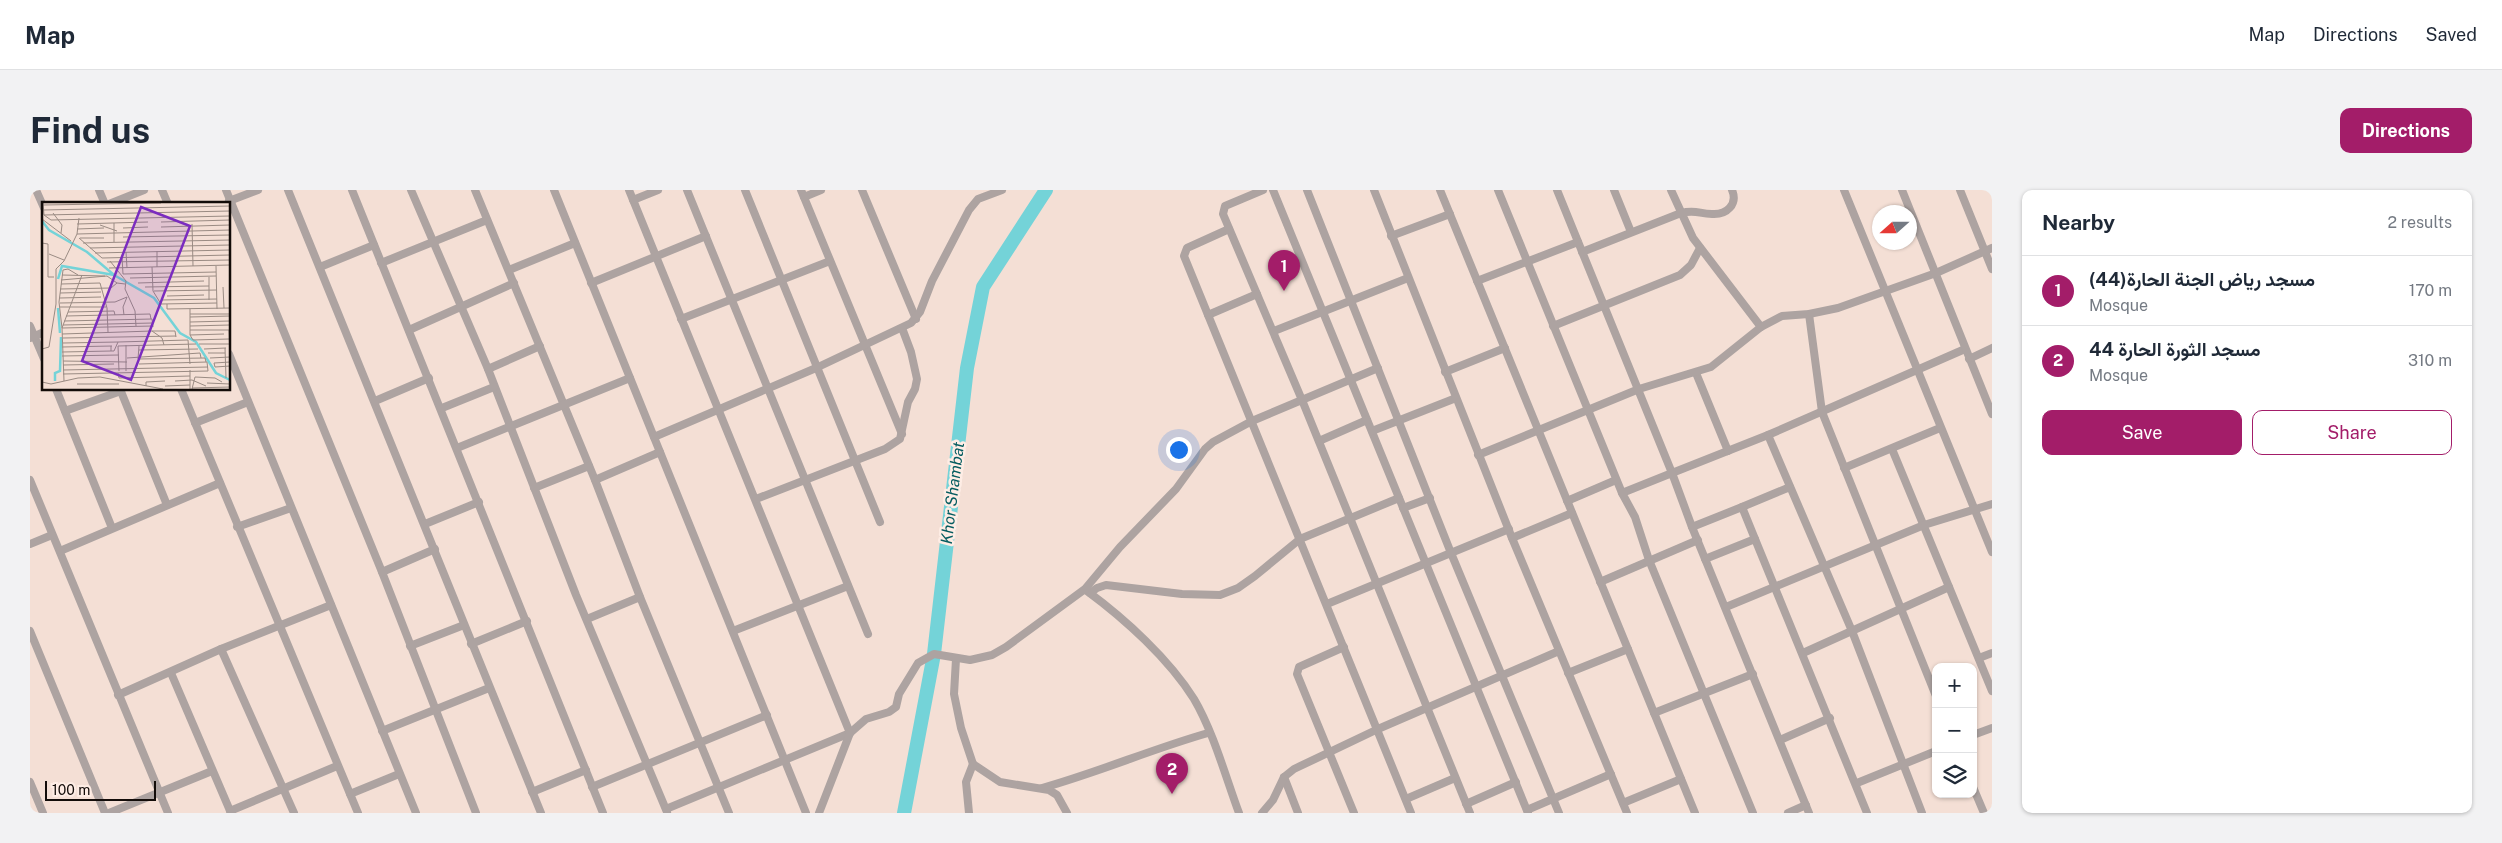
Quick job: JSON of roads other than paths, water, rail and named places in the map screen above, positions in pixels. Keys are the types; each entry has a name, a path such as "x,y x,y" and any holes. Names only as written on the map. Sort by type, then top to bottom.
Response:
{"street":[{"path":"36,190 42,204"},
{"path":"99,190 104,202"},
{"path":"114,202 144,190"},
{"path":"162,190 167,202"},
{"path":"226,190 229,201 258,190"},
{"path":"288,190 541,813"},
{"path":"352,190 442,408 604,813"},
{"path":"411,190 432,243 488,369 587,619 667,811 850,734 866,719 889,712 896,707 899,694 918,664 934,654 970,660 992,655 1028,633 1088,591 1106,585 1182,594 1220,595 1238,588 1300,539 1399,498"},
{"path":"475,190 595,480 640,597 729,813"},
{"path":"554,190 806,813"},
{"path":"628,190 756,499 850,734 832,774 819,813"},
{"path":"633,200 658,190"},
{"path":"687,190 868,634"},
{"path":"746,190 816,368 880,522"},
{"path":"821,190 803,193 902,434"},
{"path":"862,190 916,319"},
{"path":"975,190 978,199"},
{"path":"654,437 865,346 916,319 968,210 978,199 1002,190"},
{"path":"1263,190 1224,208 1223,214 1319,441 1470,813"},
{"path":"1273,190 1528,812 1611,774"},
{"path":"1307,190 1451,553 1559,813"},
{"path":"1374,190 1508,529 1627,813"},
{"path":"1440,190 1695,813"},
{"path":"1498,190 1616,480 1636,518 1649,560 1753,813"},
{"path":"1557,190 1639,389 1692,527 1808,809 1788,813"},
{"path":"1614,190 1630,232"},
{"path":"1671,190 1680,213 1700,248 1761,327"},
{"path":"1582,252 1680,213 1696,210 1711,214 1724,211 1733,205 1735,201 1733,192 1742,190"},
{"path":"1844,190 1992,552"},
{"path":"1902,190 1992,414"},
{"path":"1960,190 1988,250 1992,269"},
{"path":"230,203 382,572 476,813"},
{"path":"1392,236 1450,214"},
{"path":"381,263 487,220"},
{"path":"1229,228 1187,248 1184,251 1184,256 1412,813"},
{"path":"591,282 706,236"},
{"path":"509,270 575,242"},
{"path":"1477,281 1578,242"},
{"path":"320,267 374,245"},
{"path":"1553,326 1680,274 1691,265 1700,248"},
{"path":"1478,455 1639,389 1711,367 1761,327 1782,316 1832,310 1936,273 1988,250"},
{"path":"681,319 830,261"},
{"path":"1274,332 1408,278"},
{"path":"409,330 514,283"},
{"path":"1208,315 1258,294"},
{"path":"1809,314 1822,412 1932,686"},
{"path":"30,326 32,337 42,355"},
{"path":"756,499 896,443 902,434 908,402 915,389 917,379 911,352 902,328"},
{"path":"488,369 540,346"},
{"path":"1445,372 1505,348"},
{"path":"1969,359 1992,348"},
{"path":"1622,493 1768,435 1965,349"},
{"path":"230,357 416,813"},
{"path":"1088,591 1120,547 1176,489 1205,449 1252,421 1378,368"},
{"path":"1696,373 1728,451"},
{"path":"375,401 429,378"},
{"path":"457,448 630,378"},
{"path":"442,408 494,386"},
{"path":"56,390 112,528"},
{"path":"66,411 120,390 168,505"},
{"path":"181,390 358,813"},
{"path":"1372,432 1456,398"},
{"path":"195,423 248,402"},
{"path":"1319,441 1367,420"},
{"path":"1844,468 1940,428"},
{"path":"1768,435 1852,631 1922,813"},
{"path":"1892,449 1992,691"},
{"path":"595,480 660,452"},
{"path":"534,488 589,466"},
{"path":"30,480 168,813"},
{"path":"1567,501 1616,480"},
{"path":"60,551 220,483"},
{"path":"1692,527 1790,487"},
{"path":"1403,508 1430,498"},
{"path":"425,524 479,502"},
{"path":"1726,607 1924,525 1992,504"},
{"path":"1742,507 1857,783 1867,813"},
{"path":"237,527 291,508"},
{"path":"1512,538 1572,513"},
{"path":"1327,604 1508,529"},
{"path":"30,544 52,535"},
{"path":"1706,559 1755,539"},
{"path":"1600,582 1698,540"},
{"path":"382,572 435,549"},
{"path":"733,631 848,586"},
{"path":"1803,653 1949,587"},
{"path":"1088,591 1145,640 1164,660 1194,700 1239,813"},
{"path":"587,619 640,597"},
{"path":"118,695 171,673 221,649 331,605"},
{"path":"471,644 527,621"},
{"path":"410,646 464,625"},
{"path":"30,631 105,813"},
{"path":"1344,647 1297,669 1328,752 1354,813"},
{"path":"221,649 294,813"},
{"path":"1568,673 1628,649"},
{"path":"1262,813 1273,800 1284,777 1294,768 1378,728 1559,651"},
{"path":"1978,658 1992,652"},
{"path":"956,659 954,694 960,728 974,764 1000,782 1014,786 1040,788 1056,795 1067,813"},
{"path":"171,673 231,812 337,766"},
{"path":"1654,714 1753,674"},
{"path":"382,731 489,688"},
{"path":"592,787 767,715"},
{"path":"1780,740 1830,718"},
{"path":"1977,734 1992,728"},
{"path":"1040,788 1100,771 1162,747 1208,733"},
{"path":"1857,783 1932,753"},
{"path":"969,813 966,782 974,764"},
{"path":"532,792 586,770"},
{"path":"109,813 212,771"},
{"path":"350,794 400,774"},
{"path":"1284,777 1298,813"},
{"path":"1406,799 1455,778"},
{"path":"1623,803 1681,779"},
{"path":"30,782 43,813"},
{"path":"1466,804 1516,782"},
{"path":"1977,797 1984,813"}],"waterway":[{"name":"Khor Shambat","path":"904,813 934,654 967,368 983,287 1046,190"}],"place":[{"name":"مسجد رياض الجنة الحارة(44)","path":"1284,291"},
{"name":"مسجد الثورة الحارة 44","path":"1172,794"}]}
